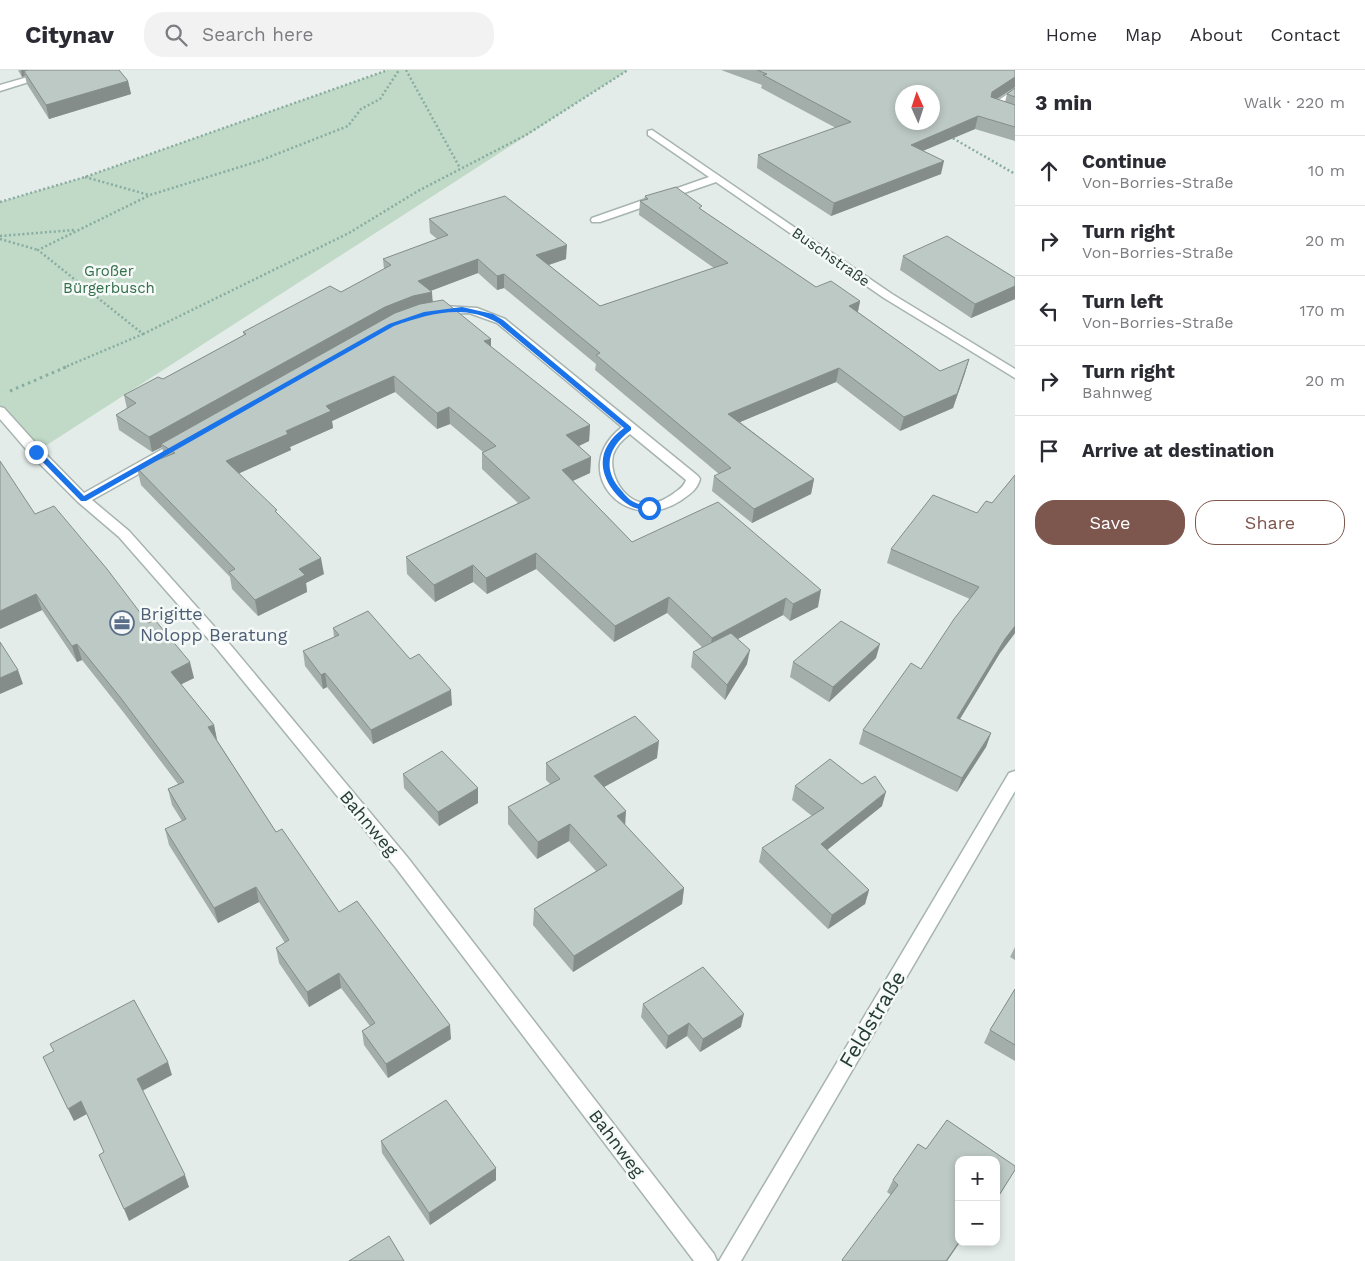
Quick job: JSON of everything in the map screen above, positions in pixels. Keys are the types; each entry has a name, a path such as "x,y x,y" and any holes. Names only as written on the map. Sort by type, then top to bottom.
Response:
{"street":[{"path":"0,88 62,70"},
{"path":"1008,113 993,108 1015,92"},
{"name":"Buschstraße","path":"652,133 888,296 1015,374"},
{"path":"596,220 716,178"},
{"path":"424,314 462,308 490,315 501,321 693,479 691,486 658,507 649,508 635,505 626,500 610,483 605,465 611,446 618,436 629,428"},
{"name":"Bahnweg","path":"0,411 36,452 83,499 124,534 223,646 402,863 707,1261"},
{"path":"83,499 195,436"},
{"name":"Feldstraße","path":"729,1261 1015,777"}],"path":[{"path":"0,202 85,177 388,70"},
{"path":"38,250 76,230 150,196 259,161 348,126 361,109 380,100 399,70"},
{"path":"406,70 460,168"},
{"path":"9,392 143,334 349,233 460,168 526,135 628,70"},
{"path":"941,132 1015,174"},
{"path":"85,177 150,196"},
{"path":"0,238 76,230"},
{"path":"0,238 38,250 143,334"}],"green space":[{"name":"Großer Bürgerbusch","path":"388,70 628,70 36,452 0,411 0,202 85,177"}],"building":[{"path":"119,70 128,81 46,105 24,71"},
{"path":"757,70 1015,70 1015,77 992,92 991,97 1015,105 1015,127 978,116 911,145 944,161 834,203 758,155 851,122 763,75 767,74"},
{"path":"1015,88 1015,97 1007,94"},
{"path":"676,187 702,206 699,208 816,287 831,281 860,301 849,306 940,371 969,359 957,394 904,417 839,368 728,414 814,479 754,509 714,476 731,468 596,355 600,353 504,274 497,276 478,259 418,281 432,292 413,296 385,307 149,437 116,415 136,403 124,395 158,377 163,379 246,334 243,332 330,286 341,292 391,265 383,259 448,235 429,219 505,196 567,245 536,255 600,306 728,263 640,201 648,199 645,196"},
{"path":"947,236 1015,278 1015,286 975,304 903,256"},
{"path":"443,300 491,339 484,341 590,425 566,435 591,457 562,470 632,542 718,502 821,590 793,604 786,598 712,638 669,597 615,626 536,553 486,578 473,565 434,585 406,557 530,498 482,453 496,446 449,407 437,413 394,376 326,406 331,411 286,431 288,434 226,461 277,510 275,511 321,558 299,569 305,575 255,600 229,572 235,569 137,468 175,453 161,444 395,313 420,304"},
{"path":"0,461 35,514 54,506 107,569 148,623 155,620 190,662 171,672 214,725 208,727 276,832 282,829 339,912 357,901 450,1025 386,1064 362,1031 375,1023 339,973 307,992 276,948 289,940 256,887 214,908 165,829 186,819 168,789 184,782 120,697 77,644 72,646 36,594 0,611"},
{"path":"1015,475 1015,626 1005,639 957,718 991,733 962,778 863,730 911,663 921,669 954,619 979,587 891,549 933,495 977,513 986,501 992,503"},
{"path":"368,611 410,659 419,654 451,690 371,730 325,673 321,675 303,651 339,635 333,628"},
{"path":"841,621 880,644 833,687 793,662"},
{"path":"731,633 750,650 727,685 693,652"},
{"path":"0,642 18,670 0,678"},
{"path":"635,716 659,741 594,776 626,811 617,816 684,888 574,956 534,909 607,865 570,824 538,842 508,807 560,779 546,763"},
{"path":"442,751 478,788 438,812 403,774"},
{"path":"830,759 862,784 875,776 886,792 821,844 869,890 832,915 762,848 824,808 795,786"},
{"path":"703,967 744,1014 703,1039 689,1023 668,1036 643,1004"},
{"path":"1015,989 1015,1045 990,1030"},
{"path":"134,1000 168,1062 137,1079 185,1175 124,1209 99,1155 104,1152 81,1101 68,1109 43,1057 54,1051 50,1044"},
{"path":"446,1100 496,1168 429,1213 381,1141"},
{"path":"947,1120 1015,1166 1015,1170 1000,1194 1000,1156 955,1156 956,1246 946,1261 843,1261 898,1185 893,1180 918,1144 926,1149"},
{"path":"389,1236 404,1261 349,1261"}],"place":[{"name":"Brigitte Nolopp Beratung","path":"122,623"}],"route":[{"path":"36,452 83,499 391,325 406,318 445,309 462,308 490,315 501,321 629,428 618,436 611,446 605,465 607,474 610,483 626,500 635,505 649,508"}]}
